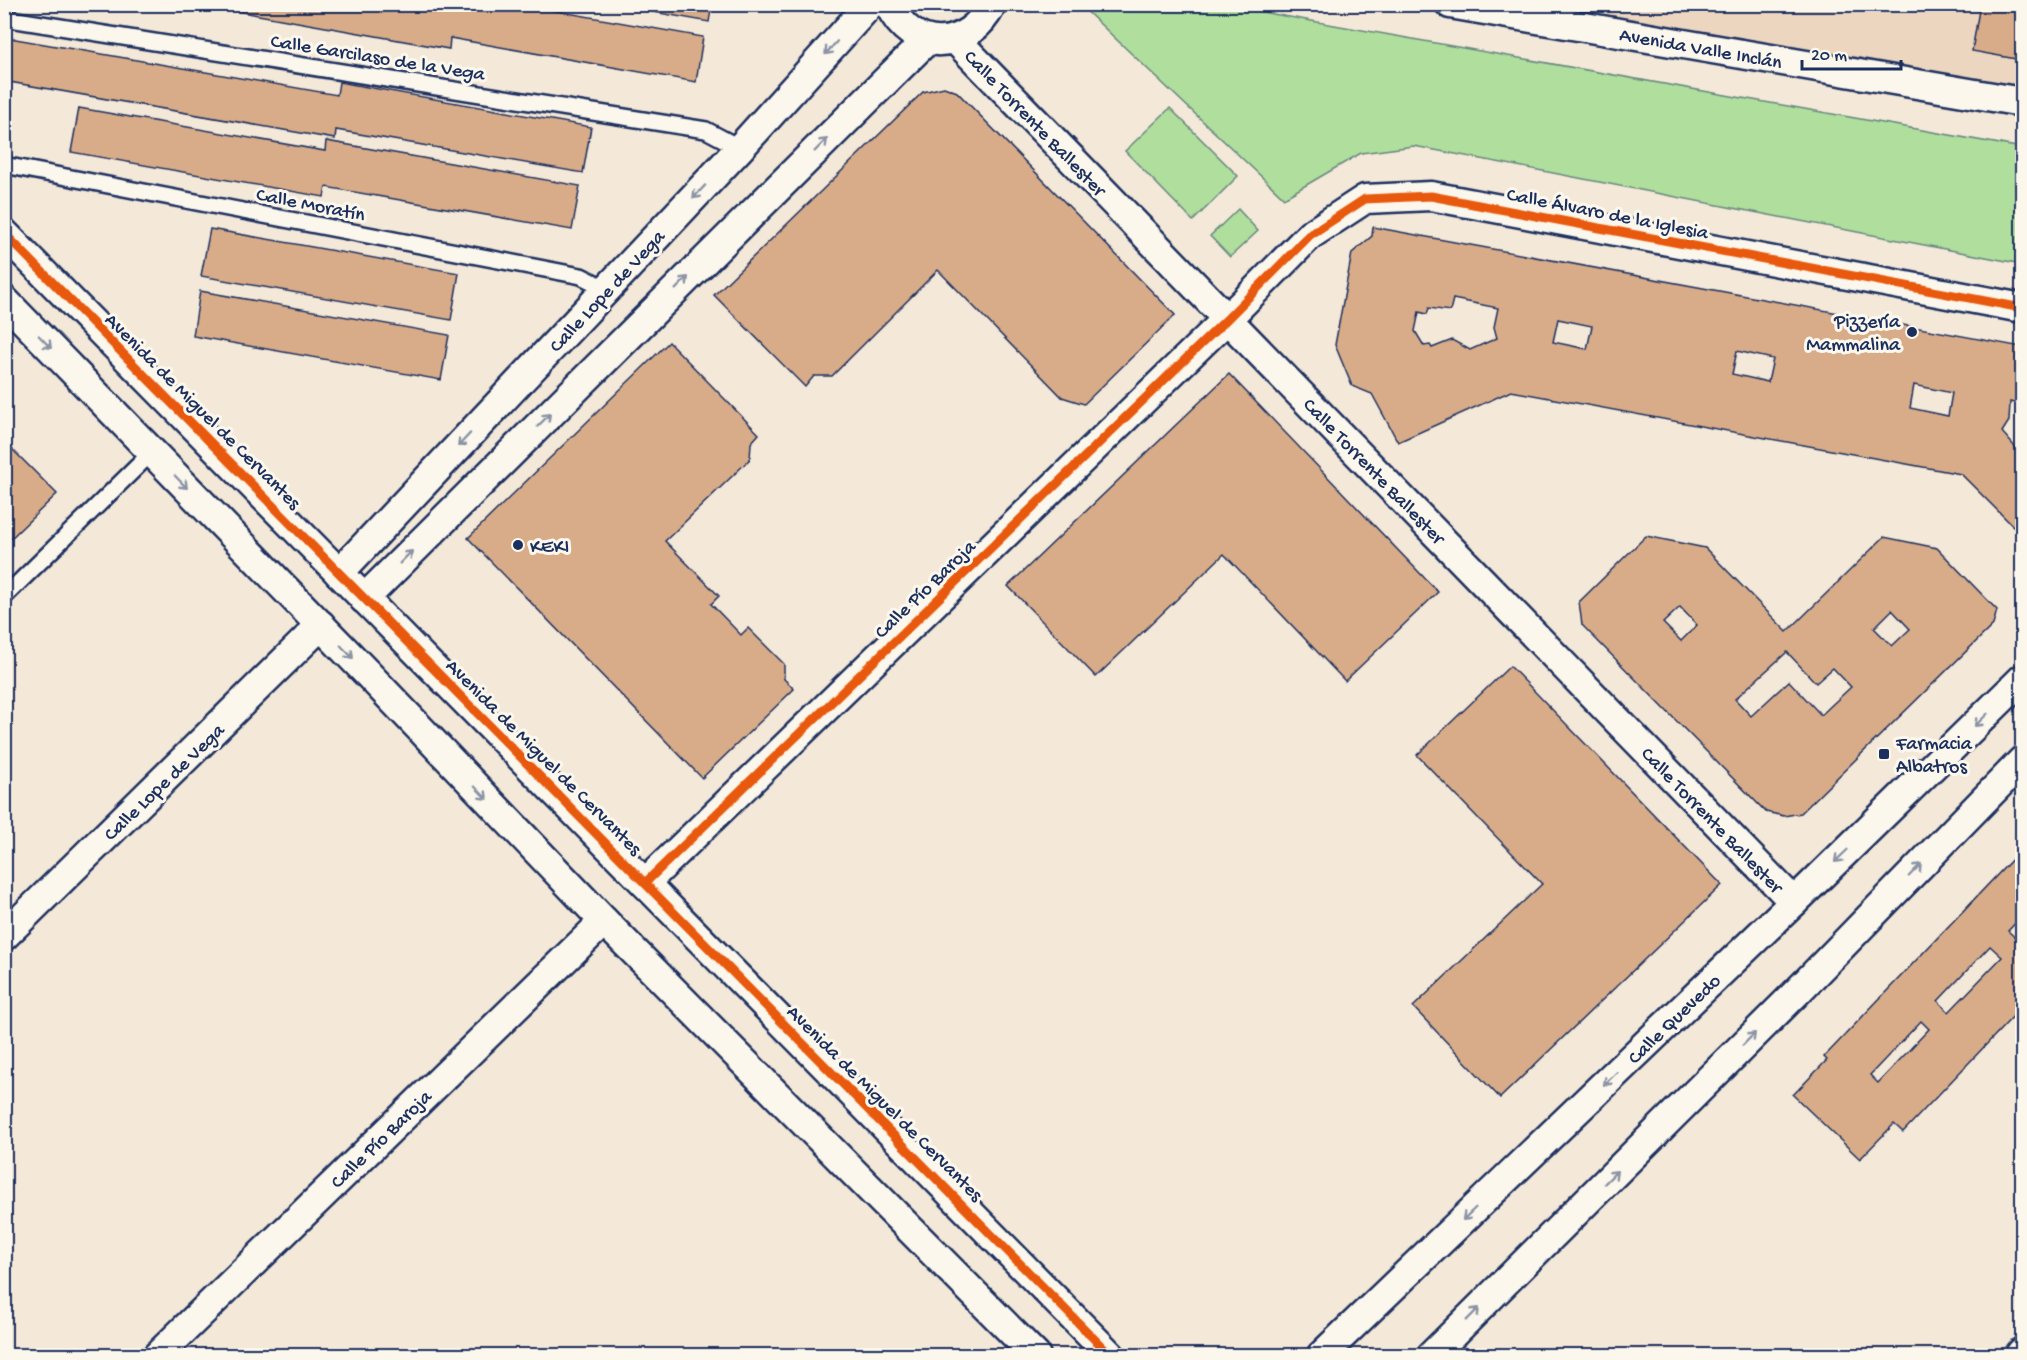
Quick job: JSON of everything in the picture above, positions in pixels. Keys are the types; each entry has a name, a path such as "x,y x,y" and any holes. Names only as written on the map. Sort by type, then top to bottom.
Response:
{"street":[{"name":"Calle Lope de Vega","path":"339,573 740,148 870,4"},
{"path":"889,4 902,26 927,40 955,39 972,31 986,18 993,4"},
{"name":"Avenida Valle Inclán","path":"1450,4 2022,102"},
{"name":"Calle Torrente Ballester","path":"955,39 1794,902"},
{"path":"364,599 927,40"},
{"name":"Calle Álvaro de la Iglesia","path":"1228,318 1310,235 1365,199 1431,196 2022,308"},
{"name":"Avenida de Miguel de Cervantes","path":"4,233 1111,1356"},
{"path":"4,300 321,625 604,921 1036,1356"},
{"name":"Calle Pío Baroja","path":"645,883 1228,318"},
{"name":"Calle Lope de Vega","path":"4,936 321,625"},
{"name":"Calle Quevedo","path":"1321,1356 1794,902 2022,679"},
{"path":"1431,1356 1796,993 2022,760"},
{"name":"Calle Pío Baroja","path":"157,1356 604,921"},
{"path":"2019,1356 2022,1352"}],"lane":[{"name":"Calle Garcilaso de la Vega","path":"4,18 706,130 740,148"},
{"name":"Calle Moratín","path":"4,165 582,276 607,289"},
{"path":"4,597 152,452"}],"shaded area":[{"path":"1515,5 2022,5 2022,86"}],"green space":[{"path":"1080,5 1223,5 2022,148 2022,264 1414,146 1361,153 1284,198"},
{"path":"1170,108 1238,176 1193,221 1125,151"},
{"path":"1238,209 1258,231 1230,257 1210,236"}],"building":[{"path":"197,4 517,4 703,37 696,82 450,38 449,49"},
{"path":"609,4 712,4 709,22"},
{"path":"1980,4 2022,4 2022,60 1972,51"},
{"path":"4,37 337,95 339,82 591,127 583,173 336,130 335,139 4,81"},
{"path":"944,87 957,92 1175,315 1084,404 1062,397 938,270 832,376 814,376 805,387 714,295 923,92"},
{"path":"79,108 325,151 326,141 580,186 572,230 326,187 324,197 71,152"},
{"path":"1373,227 2022,347 2022,405 2010,402 2009,421 2002,432 2022,455 2022,535 1961,474 1511,391 1398,442 1372,394 1352,386 1335,345 1352,253 1372,236","holes":["1453,299 1498,308 1494,327 1497,338 1470,350 1452,340 1432,348 1430,345 1424,346 1415,331 1419,312 1427,314 1429,308 1450,311","1558,319 1592,326 1587,349 1553,342","1737,351 1773,359 1768,382 1732,374","1914,385 1952,393 1948,416 1910,408"]},
{"path":"210,229 459,273 451,320 201,276"},
{"path":"200,291 449,335 441,380 193,336"},
{"path":"669,342 759,434 751,443 750,459 665,541 719,596 711,604 741,635 748,628 784,664 784,679 794,689 702,778 468,538"},
{"path":"1229,374 1438,592 1345,681 1224,554 1096,677 1008,586"},
{"path":"4,441 57,494 4,545"},
{"path":"1646,536 1705,548 1787,632 1884,537 1937,548 1997,610 1993,625 1801,813 1784,816 1766,812 1582,625 1579,602","holes":["1680,607 1697,625 1681,641 1663,623","1892,610 1910,629 1892,646 1874,628","1787,652 1816,683 1833,668 1851,687 1821,715 1789,681 1751,716 1735,699"]},
{"path":"1510,666 1722,885 1500,1098 1413,1007 1542,884 1417,755"},
{"path":"2022,849 2022,916 2008,931 2019,941 2022,937 2022,1007 1903,1132 1894,1124 1860,1159 1793,1095 1827,1060 1824,1057","holes":["1990,946 2002,957 1949,1012 1938,1001","1921,1021 1929,1029 1878,1083 1870,1075"]}],"cycle path":[{"path":"645,883 1228,318 1310,235 1365,199 1431,196 2022,308"},
{"path":"4,233 1111,1356"}],"place":[{"name":"Pizzería Mammalina","path":"1912,332"},
{"name":"KEKI","path":"518,545"},
{"name":"Farmacia Albatros","path":"1884,754"}]}
